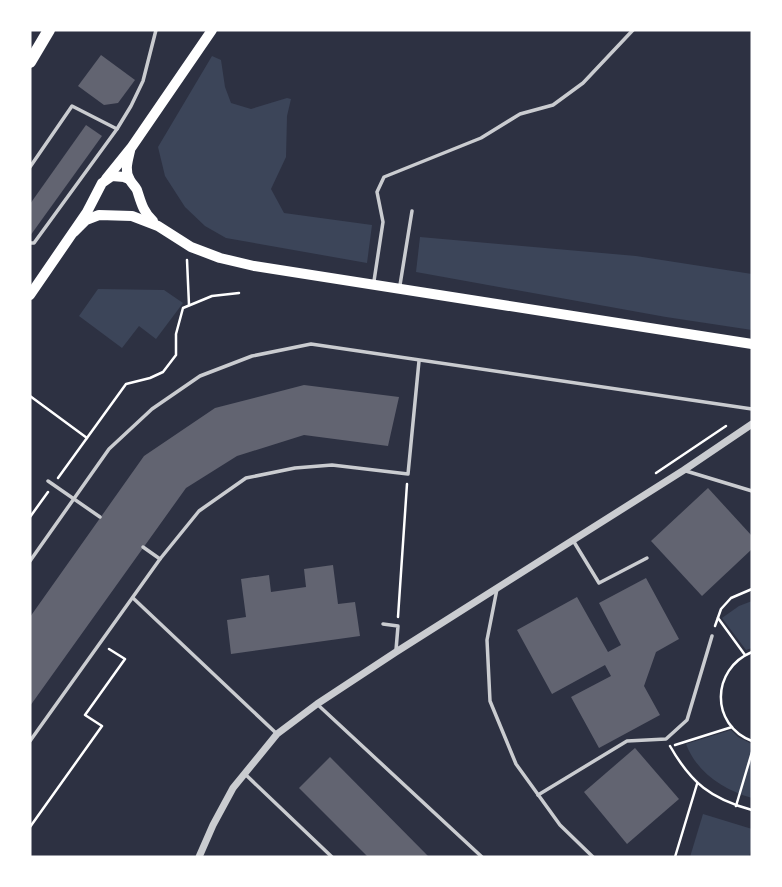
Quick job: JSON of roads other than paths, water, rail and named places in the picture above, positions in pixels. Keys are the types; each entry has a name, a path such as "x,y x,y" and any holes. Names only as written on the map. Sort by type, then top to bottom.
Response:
{"highway":[{"path":"30,62 48,30"}],"main road":[{"path":"32,288 74,232 99,188 131,148 212,30"},
{"path":"131,148 127,162 129,179 137,189 147,216 191,247 220,258 254,266 752,344"},
{"path":"106,179 118,176 129,179"},
{"path":"97,194 100,206 108,215"},
{"path":"120,216 131,211 138,195"},
{"path":"74,232 86,220 99,215 132,216 158,226"}],"street":[{"path":"199,857 233,789 277,734 396,652 752,424"}],"lane":[{"path":"30,243 34,243 131,106 143,81 156,30"},
{"path":"201,46 206,30"},
{"path":"374,284 383,222 377,192 384,177 481,138 520,114 553,104 583,83 633,30"},
{"path":"30,167 72,106 117,129"},
{"path":"400,288 412,211"},
{"path":"30,561 108,449 152,409 200,376 252,356 311,344 752,409"},
{"path":"30,741 160,559 199,511 246,478 295,468 332,465 408,474 419,360"},
{"path":"684,470 752,491"},
{"path":"48,481 100,517"},
{"path":"573,540 599,583 647,558"},
{"path":"143,547 160,559"},
{"path":"497,589 487,640 490,701 516,764 560,825 593,857"},
{"path":"132,598 277,734"},
{"path":"383,624 398,626 396,652"},
{"path":"538,795 627,741 666,739 687,720 712,636"},
{"path":"317,704 482,857"},
{"path":"244,773 332,857"}]}
